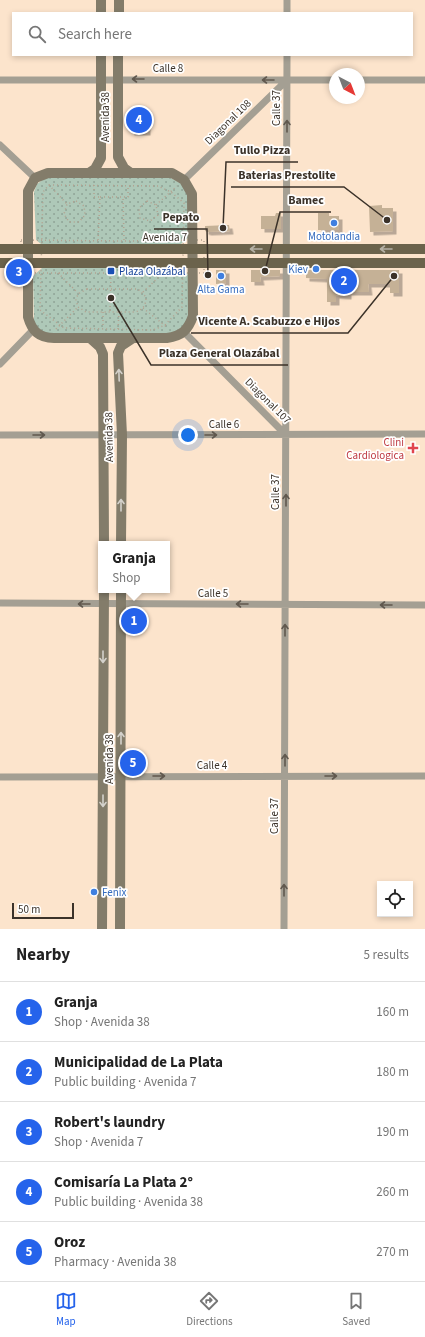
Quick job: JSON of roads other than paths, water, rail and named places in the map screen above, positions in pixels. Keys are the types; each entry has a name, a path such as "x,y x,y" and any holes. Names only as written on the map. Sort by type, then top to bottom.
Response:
{"main road":[{"path":"101,0 101,12"},
{"path":"119,0 119,12"},
{"name":"Avenida 38","path":"89,173 95,169 101,158 101,56"},
{"name":"Avenida 38","path":"118,56 118,157 124,168 131,173"},
{"path":"89,173 131,173 172,173 184,180 192,194 193,316 180,334 133,338 47,338 34,330 28,317 25,270 28,249 28,191 38,176 89,173"},
{"name":"Avenida 7","path":"0,249 425,249"},
{"path":"0,263 25,270 192,268 286,263 425,263"},
{"name":"Avenida 38","path":"90,338 96,342 103,354 104,541"},
{"name":"Avenida 38","path":"121,541 122,435 118,353 121,346 133,338"},
{"name":"Avenida 38","path":"102,929 104,593"},
{"name":"Avenida 38","path":"120,929 121,593"}],"street":[{"path":"287,0 287,12"},
{"name":"Calle 37","path":"284,929 287,56"},
{"name":"Calle 8","path":"0,80 101,78 329,80"},
{"name":"Diagonal 108","path":"184,180 287,80"},
{"path":"365,80 425,80"},
{"path":"0,145 38,176"},
{"path":"0,364 34,330"},
{"name":"Diagonal 107","path":"180,334 286,435"},
{"name":"Calle 6","path":"0,435 425,434"},
{"name":"Calle 5","path":"0,603 425,605"},
{"name":"Calle 4","path":"0,777 425,776"}],"place":[{"name":"Comisaría La Plata 2°","path":"139,120"},
{"name":"Baterias Prestolite","path":"387,220"},
{"name":"Motolandia","path":"334,223"},
{"name":"Tullo Pizza","path":"223,228"},
{"name":"Kiev","path":"316,269"},
{"name":"Plaza Olazábal","path":"111,271"},
{"name":"Bamec","path":"265,271"},
{"name":"Robert's laundry","path":"19,272"},
{"name":"Pepato","path":"208,275"},
{"name":"Alta Gama","path":"221,276"},
{"name":"Vicente A. Scabuzzo e Hijos","path":"394,276"},
{"name":"Municipalidad de La Plata","path":"344,281"},
{"name":"Plaza General Olazábal","path":"111,298"},
{"name":"Clini Cardiologica","path":"413,448"},
{"name":"Granja","path":"134,621"},
{"name":"Oroz","path":"133,763"},
{"name":"Fenix","path":"94,892"}]}
